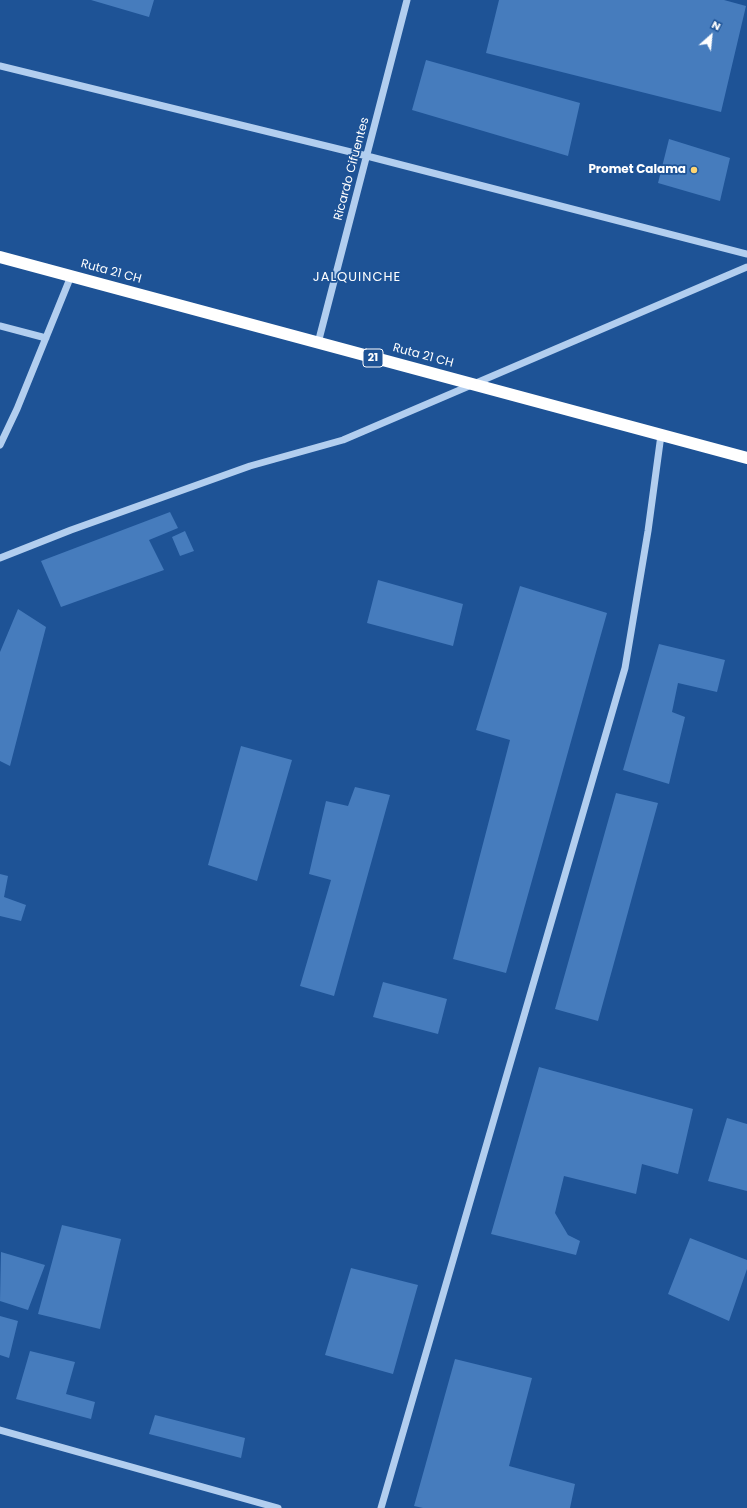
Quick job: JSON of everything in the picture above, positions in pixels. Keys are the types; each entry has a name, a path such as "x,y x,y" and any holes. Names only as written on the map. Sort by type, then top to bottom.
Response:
{"highway":[{"name":"Ruta 21 CH","path":"0,257 747,458"}],"street":[{"name":"Ricardo Cifuentes","path":"318,343 407,0"},
{"path":"0,66 367,156 747,254"},
{"path":"0,558 71,530 250,466 343,440 747,268"},
{"path":"0,445 17,410 71,276"},
{"path":"0,326 46,338"},
{"path":"381,1508 625,668 648,531 661,435"},
{"path":"0,1430 278,1508"}],"building":[{"path":"91,0 154,0 149,17"},
{"path":"499,0 724,0 746,6 721,112 486,53"},
{"path":"426,60 580,103 568,156 412,110"},
{"name":"Promet Calama","path":"669,139 730,158 720,201 658,183"},
{"path":"170,512 178,528 149,540 164,570 61,607 41,561"},
{"path":"185,531 194,551 180,556 172,537"},
{"path":"378,580 463,604 453,646 367,623"},
{"path":"520,586 607,613 506,973 453,959 510,740 476,730"},
{"path":"18,609 46,627 10,766 0,761 0,652"},
{"path":"659,644 725,660 717,692 678,683 672,712 685,717 669,784 623,770"},
{"path":"241,746 292,760 257,881 208,865"},
{"path":"355,787 390,795 334,996 300,986 331,880 309,874 326,801 348,806"},
{"path":"616,793 658,803 598,1021 555,1009"},
{"path":"0,874 8,876 4,897 26,905 21,921 0,916"},
{"path":"383,982 447,999 438,1034 373,1017"},
{"path":"539,1067 693,1109 678,1174 642,1164 636,1194 564,1176 555,1213 568,1235 580,1241 576,1255 491,1234"},
{"path":"727,1118 747,1124 747,1191 708,1181"},
{"path":"62,1225 121,1239 100,1329 38,1314"},
{"path":"690,1238 747,1260 747,1269 729,1321 668,1294"},
{"path":"1,1252 45,1265 28,1310 0,1301"},
{"path":"351,1268 418,1285 393,1374 325,1355"},
{"path":"0,1316 18,1321 9,1358 0,1355"},
{"path":"30,1351 75,1362 66,1394 95,1402 91,1419 16,1399"},
{"path":"455,1359 532,1378 509,1466 575,1484 570,1508 423,1508 414,1506"},
{"path":"155,1415 245,1438 241,1458 149,1434"}],"place":[{"name":"Promet Calama","path":"694,170"}],"district":[{"name":"JALQUINCHE","path":"357,278"}]}
